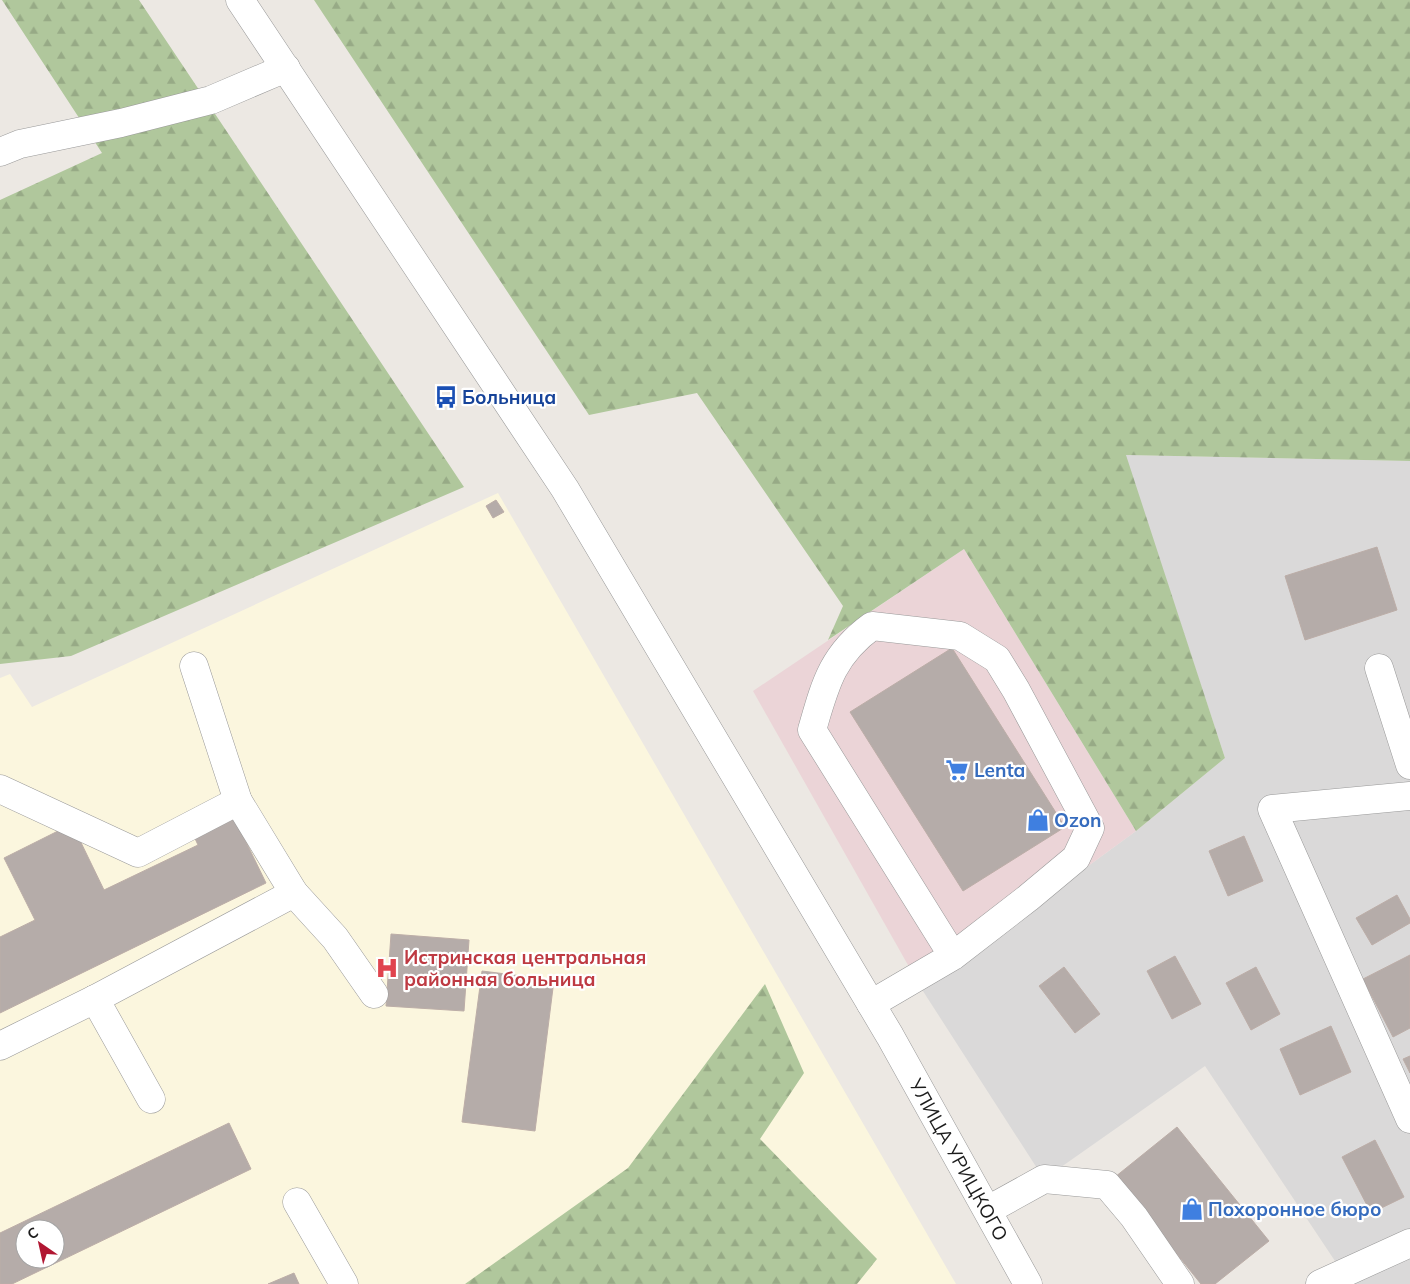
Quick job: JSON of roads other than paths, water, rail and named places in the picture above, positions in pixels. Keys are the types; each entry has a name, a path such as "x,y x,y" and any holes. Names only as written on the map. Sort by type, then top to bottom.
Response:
{"street":[{"name":"УЛИЦА УРИЦКОГО","path":"240,0 565,490 890,1036 1028,1284"},
{"path":"0,152 20,144 121,124 212,100 286,68"},
{"path":"871,1004 953,956 1076,858 1090,828 1016,690 997,659 960,636 872,626 853,640 833,667 812,730 953,956"},
{"path":"194,666 238,801 294,893 335,938 374,994"},
{"path":"1378,668 1410,765"},
{"path":"0,789 138,853 238,801"},
{"path":"1410,796 1272,809 1410,1118"},
{"path":"0,1046 95,999 294,893"},
{"path":"95,999 151,1100"},
{"path":"988,1210 1044,1179 1107,1185 1134,1217 1180,1284"},
{"path":"297,1202 344,1284"},
{"path":"1320,1284 1410,1243"}],"place":[{"name":"Больница","path":"446,397"},
{"name":"Lenta","path":"957,770"},
{"name":"Ozon","path":"1038,820"},
{"name":"Истринская центральная районная больница","path":"387,968"},
{"name":"Похоронное бюро","path":"1192,1209"}]}
